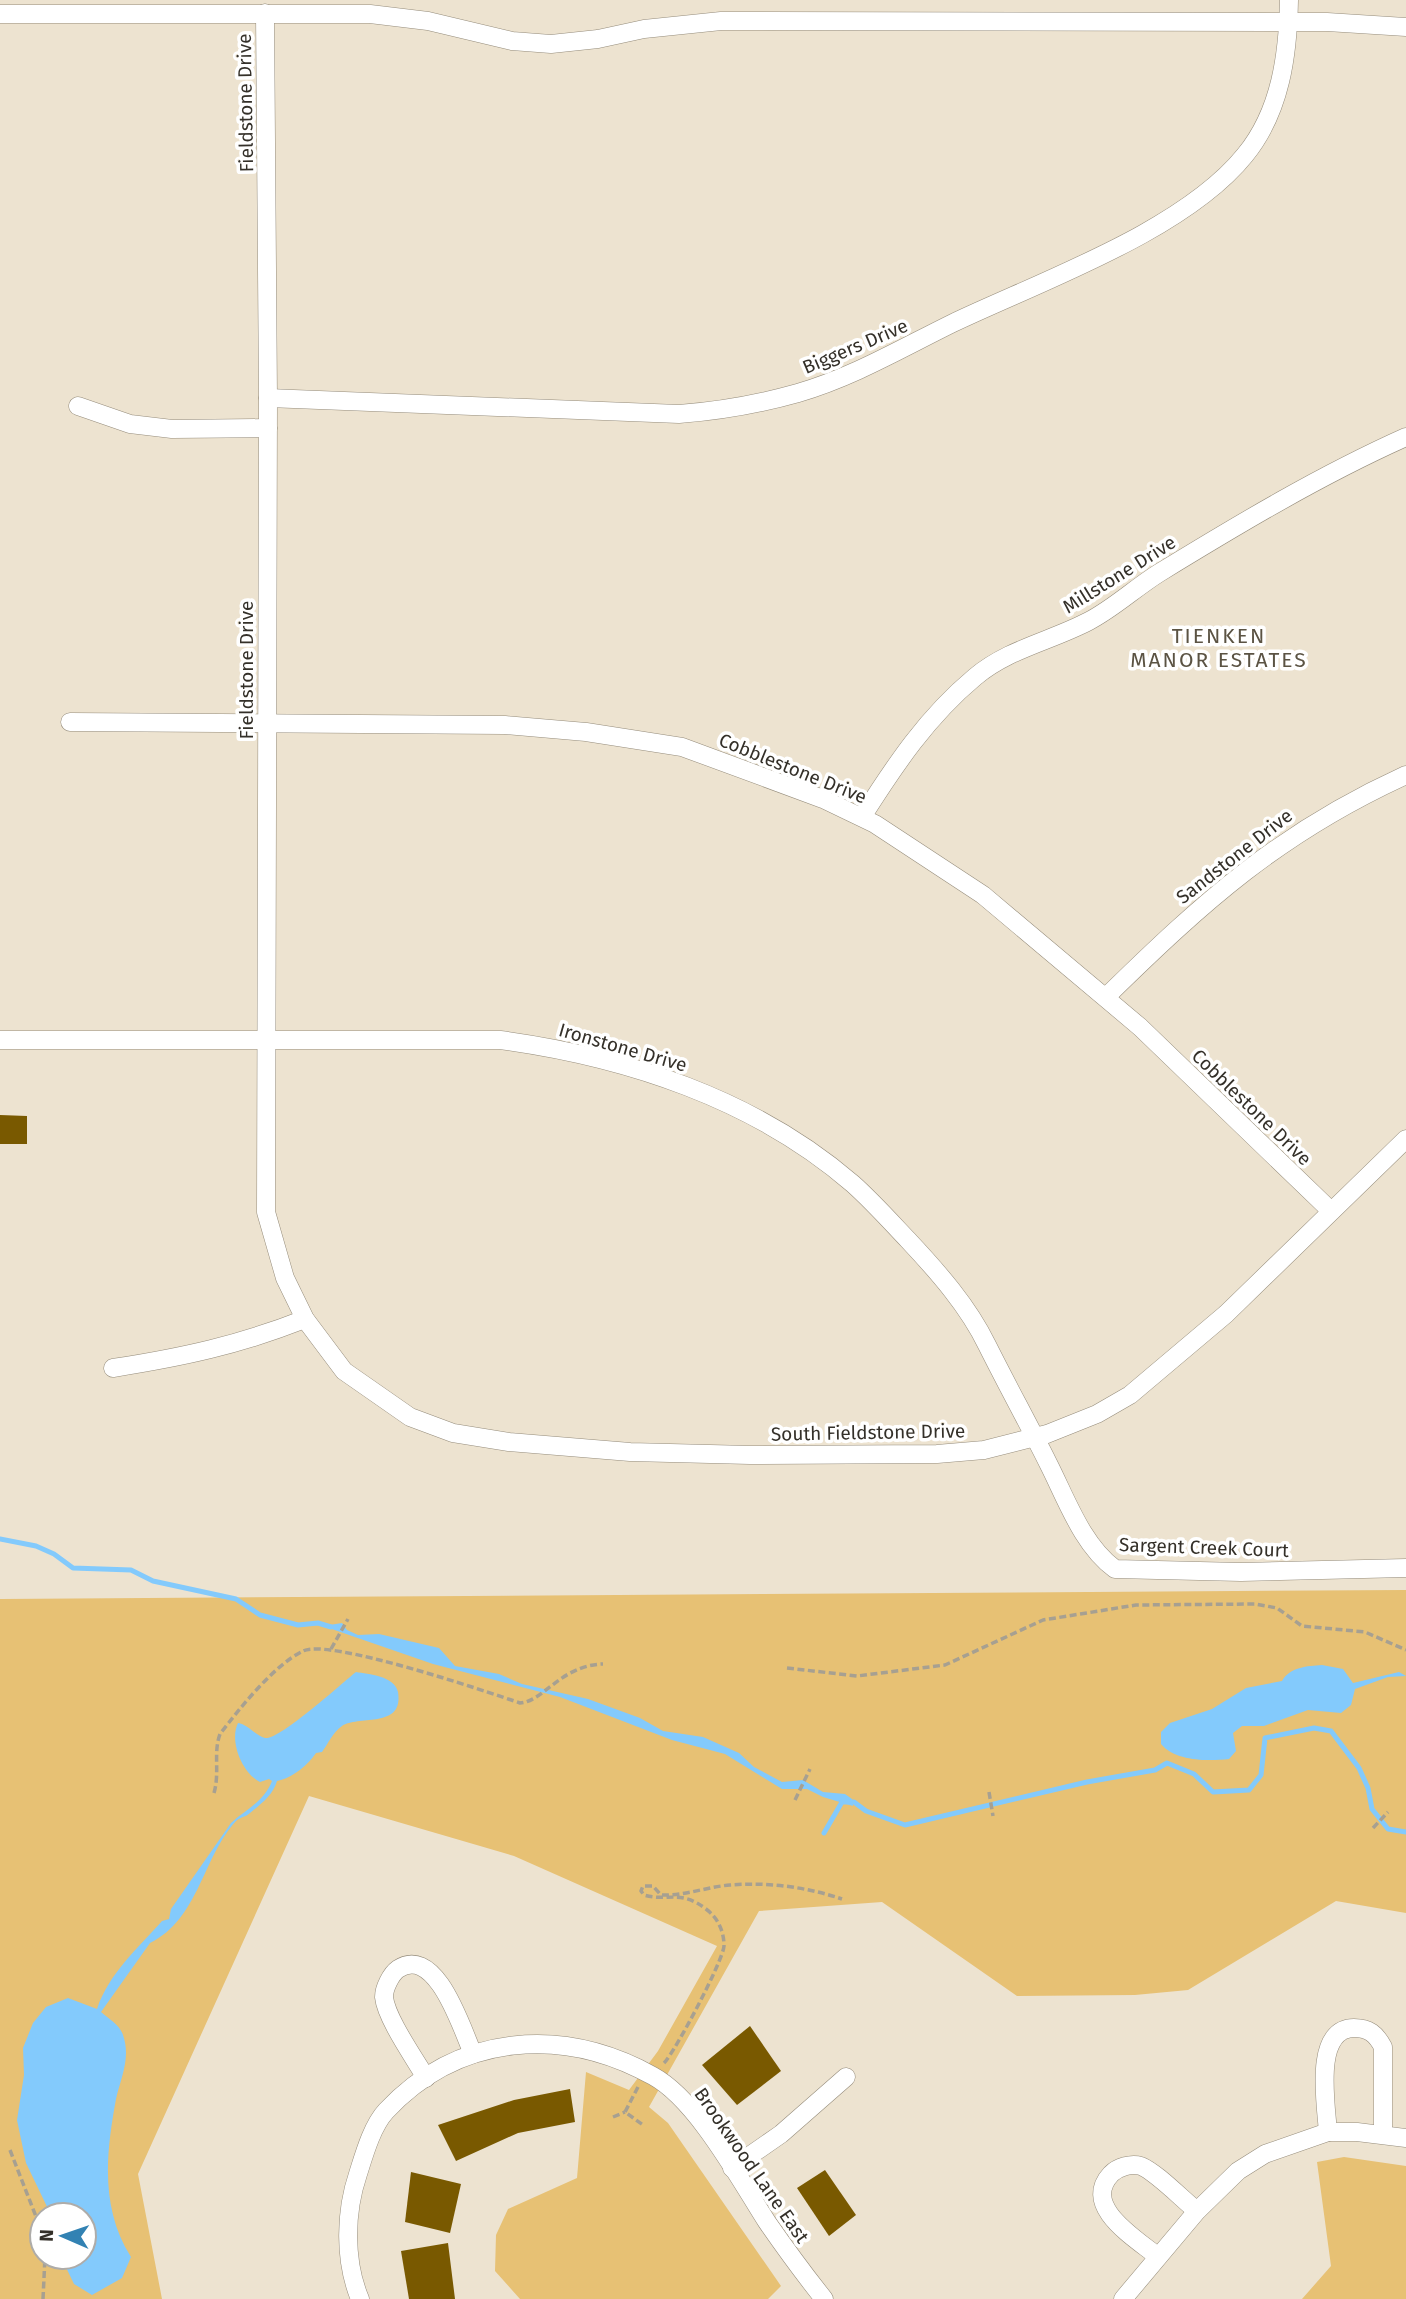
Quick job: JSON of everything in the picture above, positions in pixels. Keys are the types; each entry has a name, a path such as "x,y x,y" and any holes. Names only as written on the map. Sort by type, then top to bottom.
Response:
{"street":[{"name":"Biggers Drive","path":"268,398 678,414 715,412 800,393 1141,236 1216,186 1245,155 1263,129 1284,65 1289,0"},
{"name":"Fieldstone Drive","path":"265,13 268,398 266,1212 285,1278 305,1319"},
{"path":"0,14 370,14 428,22 512,41 551,44 721,20 1289,22 1406,27"},
{"path":"79,406 130,424 172,429 268,428"},
{"name":"Millstone Drive","path":"862,817 905,750 936,714 976,675 1008,655 1089,621 1156,575 1251,518 1406,437"},
{"name":"Cobblestone Drive","path":"70,722 505,725 586,732 682,747 823,799 862,817 983,895 1106,997 1331,1211"},
{"name":"Sandstone Drive","path":"1106,997 1189,915 1263,855 1351,800 1406,775"},
{"name":"Ironstone Drive","path":"0,1040 500,1040 555,1047 614,1062 729,1103 789,1139 852,1183 941,1275 981,1332 1033,1436"},
{"name":"South Fieldstone Drive","path":"305,1319 344,1371 410,1417 453,1433 509,1442 631,1452 750,1455 937,1454 984,1450 1047,1434 1097,1414 1140,1387 1226,1314 1406,1139"},
{"path":"113,1368 201,1354 258,1338 305,1319"},
{"name":"Sargent Creek Court","path":"1033,1436 1100,1558 1115,1569 1241,1572 1406,1568"},
{"path":"426,2078 389,2012 384,1996 388,1981 397,1970 410,1964 427,1967 439,1980 473,2054"},
{"path":"1328,2132 1326,2069 1329,2043 1335,2033 1346,2028 1362,2028 1377,2035 1383,2047 1383,2134"},
{"name":"Brookwood Lane East","path":"359,2299 350,2259 351,2196 364,2154 384,2112 426,2078 473,2054 503,2046 539,2043 582,2046 651,2075 679,2097 824,2299"},
{"path":"732,2168 781,2134 846,2077"},
{"path":"1123,2299 1196,2211 1238,2171 1265,2154 1328,2132 1383,2134 1406,2138"},
{"path":"1157,2256 1105,2211 1101,2196 1104,2183 1113,2172 1126,2165 1142,2166 1196,2211"}],"path":[{"path":"787,1668 857,1676 945,1665 1043,1620 1136,1605 1255,1604 1277,1608 1302,1626 1365,1632 1406,1650"},
{"path":"331,1649 348,1619"},
{"path":"214,1793 219,1769 217,1742 237,1712 301,1651 311,1648 356,1653 520,1703 531,1699 576,1668 603,1664"},
{"path":"795,1800 810,1769"},
{"path":"989,1792 993,1816"},
{"path":"1373,1828 1388,1812"},
{"path":"612,2117 625,2112 639,2085 669,2058 724,1950 724,1935 714,1916 688,1897 661,1895 653,1886 643,1886 641,1891 645,1895 661,1895 686,1896 701,1890 743,1885 805,1886 842,1899"},
{"path":"625,2112 643,2125"},
{"path":"10,2150 30,2201"},
{"path":"43,2299 44,2271"}],"shaded area":[{"path":"1406,1590 1406,1913 1336,1901 1188,1990 1135,1995 1017,1996 882,1902 759,1911 649,2107 668,2123 781,2286 768,2299 520,2299 495,2271 496,2235 508,2209 577,2178 586,2072 629,2090 658,2051 717,1946 514,1856 309,1796 138,2174 162,2299 0,2299 0,1599"},
{"path":"1344,2157 1406,2166 1406,2299 1302,2299 1331,2266 1317,2162"}],"water":[{"path":"342,1623 347,1630 358,1635 379,1634 439,1648 455,1666 499,1674 522,1684 588,1699 640,1718 663,1731 703,1737 739,1753 754,1767 782,1782 803,1780 823,1792 845,1794 852,1799 853,1806 807,1789 782,1789 725,1754 672,1740 560,1697 433,1664 323,1626"},
{"path":"1322,1665 1343,1669 1353,1683 1399,1672 1406,1676 1388,1677 1355,1689 1351,1705 1341,1713 1308,1710 1264,1726 1242,1726 1233,1733 1236,1751 1229,1759 1203,1760 1184,1757 1167,1750 1161,1744 1161,1732 1170,1723 1212,1709 1246,1688 1282,1681 1294,1670"},
{"path":"356,1672 387,1679 398,1692 398,1704 394,1711 379,1719 342,1726 322,1752 316,1753 294,1774 277,1781 273,1791 262,1803 236,1821 215,1852 190,1904 166,1932 150,1943 101,2012 119,2028 125,2043 124,2067 110,2140 108,2180 114,2219 131,2257 122,2278 92,2295 74,2284 68,2271 98,2271 98,2201 44,2201 26,2163 17,2120 24,2075 23,2048 33,2023 46,2007 68,1998 97,2009 109,1984 125,1961 162,1921 169,1919 171,1909 231,1823 268,1789 272,1781 269,1779 260,1782 254,1778 239,1756 235,1739 238,1723 265,1738 297,1721"}],"building":[{"path":"0,1115 27,1116 27,1144 0,1144"},
{"path":"750,2026 781,2071 737,2105 702,2065"},
{"path":"570,2089 575,2122 518,2133 456,2161 438,2125 514,2100"},
{"path":"825,2170 856,2215 829,2236 797,2188"},
{"path":"411,2172 461,2184 450,2233 405,2222"},
{"path":"448,2243 455,2299 409,2299 401,2251"}],"waterway":[{"path":"0,1539 36,1546 54,1554 73,1568 131,1570 153,1581 236,1599 260,1615 298,1625 318,1623 331,1627"},
{"path":"824,1833 842,1802 854,1802 866,1811 905,1825 1087,1782 1155,1770 1167,1763 1194,1774 1213,1792 1249,1790 1261,1775 1265,1738 1314,1728 1331,1731 1359,1768 1368,1788 1372,1809 1388,1829 1406,1832"}],"district":[{"name":"TIENKEN MANOR ESTATES","path":"1219,648"}]}
